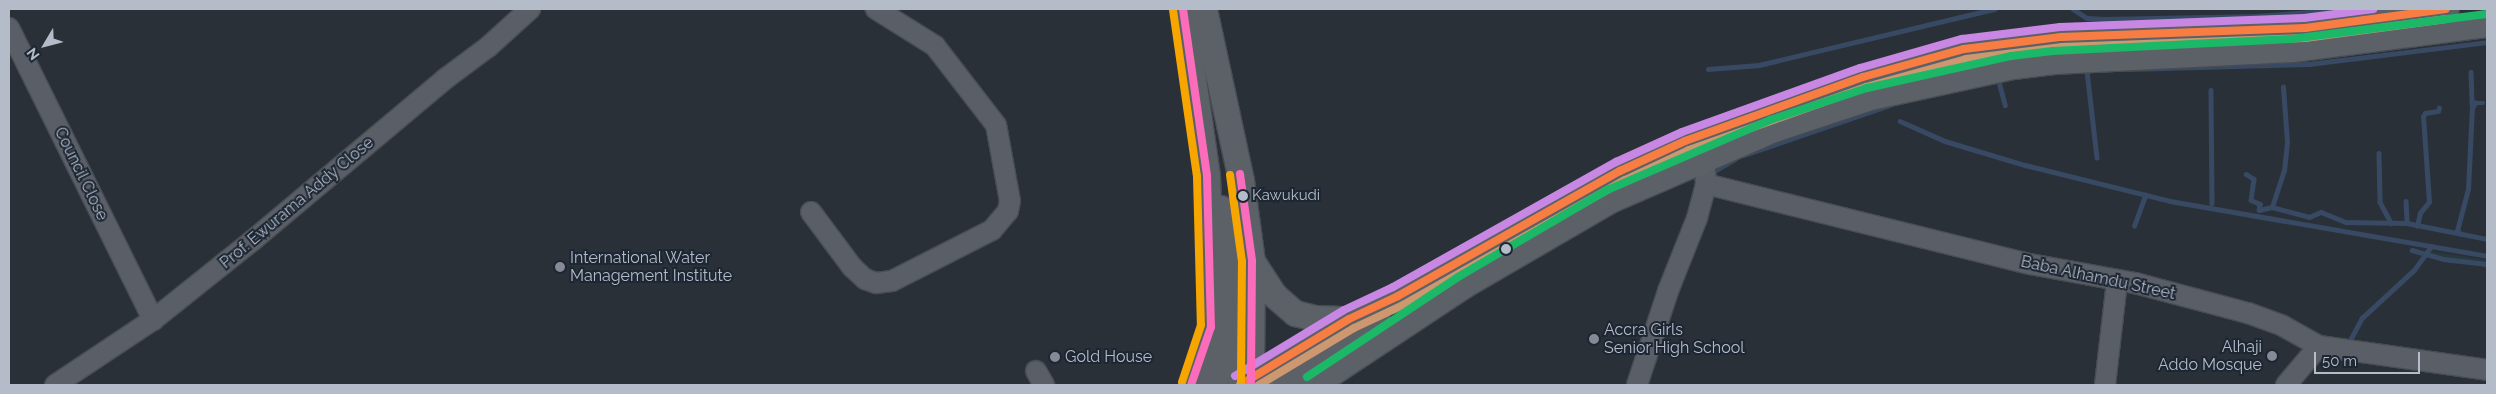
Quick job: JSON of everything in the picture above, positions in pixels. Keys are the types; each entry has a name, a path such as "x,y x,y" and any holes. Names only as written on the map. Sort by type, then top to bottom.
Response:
{"main road":[{"path":"1183,9 1207,176 1211,327 1215,385"},
{"path":"1204,9 1241,180 1252,261 1245,384"},
{"path":"1245,384 1349,319 1398,296 1505,233 1669,149 1767,110 1914,61 1964,49 2061,37 2305,28 2410,11 2446,9"},
{"path":"1313,385 1516,253 1612,199 1704,157 1870,97 2013,66 2292,49 2487,24"},
{"path":"1207,176 1222,209 1245,384"},
{"path":"1252,261 1274,295 1296,313 1315,318 1349,319"},
{"path":"1276,385 1371,324 1398,296"},
{"path":"1191,385 1211,327"}],"street":[{"name":"Prof. Ewurama Addy Close","path":"55,385 153,320 314,191 530,9"},
{"path":"810,212 852,267 865,279 876,283 892,281 992,230 1008,211 1010,201 999,136 991,118 935,46 876,9"},
{"name":"Council Close","path":"9,28 153,320"},
{"path":"1637,385 1668,291 1698,218 1706,184 1704,157"},
{"name":"Baba Alhamdu Street","path":"1706,184 2030,264 2117,281 2248,313 2283,326 2319,346 2487,370"},
{"path":"2105,385 2117,281"},
{"path":"2286,385 2319,346"}],"green space":[{"path":"2432,252 2487,260 2487,269 2478,265 2427,258"}],"waterway":[{"path":"1708,69 1759,65 1994,9"},
{"path":"2073,9 2087,18 2104,19 2256,16 2354,9"},
{"path":"2129,69 2309,64 2487,42"},
{"path":"2087,71 2097,157"},
{"path":"2471,72 2472,106"},
{"path":"1998,78 2005,105"},
{"path":"2272,207 2284,171 2287,142 2283,87"},
{"path":"2211,90 2212,203"},
{"path":"2460,234 2457,231 2468,189 2472,108 2475,103 2483,103"},
{"path":"1744,155 1890,105"},
{"path":"2417,226 2420,213 2429,202 2423,117 2425,113 2438,111 2439,108"},
{"path":"1900,121 1945,141 2025,165 2170,201 2487,256"},
{"path":"2379,153 2380,202 2391,223"},
{"path":"1714,171 1735,159"},
{"path":"2246,174 2254,179 2251,200 2260,204 2259,210 2272,207 2309,217 2321,212 2346,222 2407,223 2487,239"},
{"path":"2134,226 2145,195"},
{"path":"2406,201 2407,223"},
{"path":"2348,344 2362,318 2414,270 2431,247"},
{"path":"2412,250 2443,259 2487,264"}],"transit line":[{"path":"1183,9 1207,176 1211,327 1191,385"},
{"path":"1235,376 1344,310 1393,287 1616,162 1682,132 1860,68 1962,39 2060,27 2304,18 2373,9"},
{"path":"1240,385 1349,319 1398,296 1620,171 1685,141 1863,77 1964,49 2061,37 2305,28 2446,9"},
{"path":"1173,10 1197,177 1201,325 1182,382"},
{"path":"1307,377 1458,277 1607,190 1770,120 1867,88 2011,56 2053,51 2291,39 2486,14"},
{"path":"1259,385 1354,328 1403,305 1625,180 1689,150 1866,87 1966,59 2062,47 2305,38 2447,19"},
{"path":"1240,174 1252,261 1251,385"},
{"path":"1230,175 1242,262 1241,385"}],"place":[{"name":"Kawukudi","path":"1243,196"},
{"name":"International Water Management Institute","path":"560,267"},
{"name":"Accra Girls Senior High School","path":"1594,339"},
{"name":"Alhaji Addo Mosque","path":"2272,356"},
{"name":"Gold House","path":"1055,357"}]}
